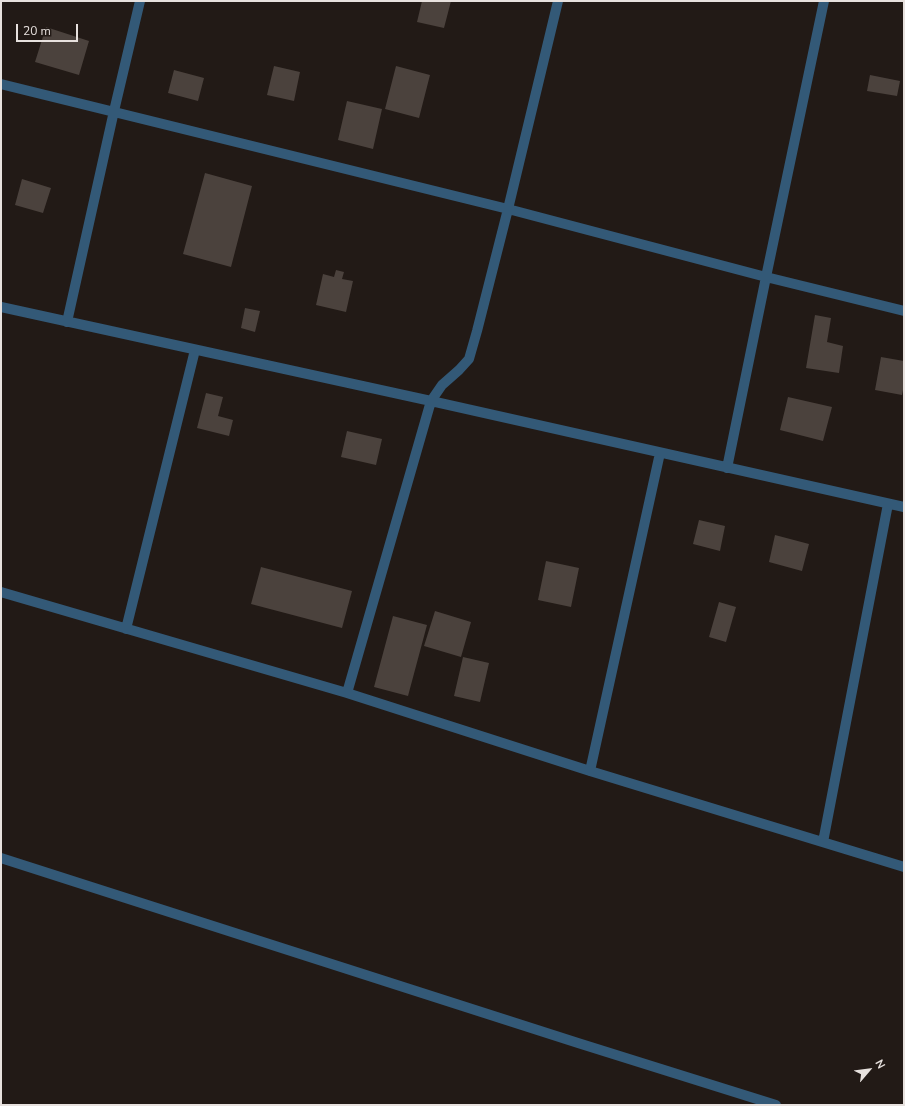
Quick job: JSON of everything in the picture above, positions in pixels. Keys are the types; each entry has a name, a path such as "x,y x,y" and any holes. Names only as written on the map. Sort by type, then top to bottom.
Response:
{"street":[{"path":"67,322 140,1"},
{"path":"347,693 431,401 442,385 459,370 468,359 477,331 558,1"},
{"path":"727,468 824,1"},
{"path":"1,84 508,208 766,277 904,310"},
{"path":"1,307 431,401 904,507"},
{"path":"126,629 195,350"},
{"path":"590,771 660,453"},
{"path":"823,842 888,504"},
{"path":"1,592 347,693 590,771 904,866"},
{"path":"1,858 570,1041 776,1105"}],"building":[{"path":"422,1 451,1 444,28 417,22"},
{"path":"46,27 89,41 79,75 35,62"},
{"path":"274,66 300,72 294,101 267,95"},
{"path":"396,66 430,75 419,118 385,109"},
{"path":"174,70 204,78 198,101 168,93"},
{"path":"870,75 900,81 897,96 867,91"},
{"path":"347,101 382,109 373,149 338,140"},
{"path":"205,173 252,186 231,267 183,254"},
{"path":"22,179 51,188 43,213 15,205"},
{"path":"336,270 344,272 342,279 353,281 346,312 316,305 323,274 334,277"},
{"path":"245,308 260,311 255,332 241,328"},
{"path":"815,315 831,318 827,342 843,346 839,373 806,368"},
{"path":"881,357 904,361 904,385 902,395 875,390"},
{"path":"206,393 223,397 218,416 233,420 229,436 197,428"},
{"path":"788,397 832,407 823,441 780,430"},
{"path":"347,431 382,439 376,465 341,457"},
{"path":"699,520 725,526 720,551 693,544"},
{"path":"775,535 809,544 802,571 769,562"},
{"path":"546,561 579,568 571,607 538,600"},
{"path":"261,567 352,591 342,628 251,604"},
{"path":"719,602 736,607 726,642 709,637"},
{"path":"435,611 471,622 461,657 424,646"},
{"path":"393,616 427,625 408,696 374,687"},
{"path":"463,657 489,663 480,702 454,696"}]}
